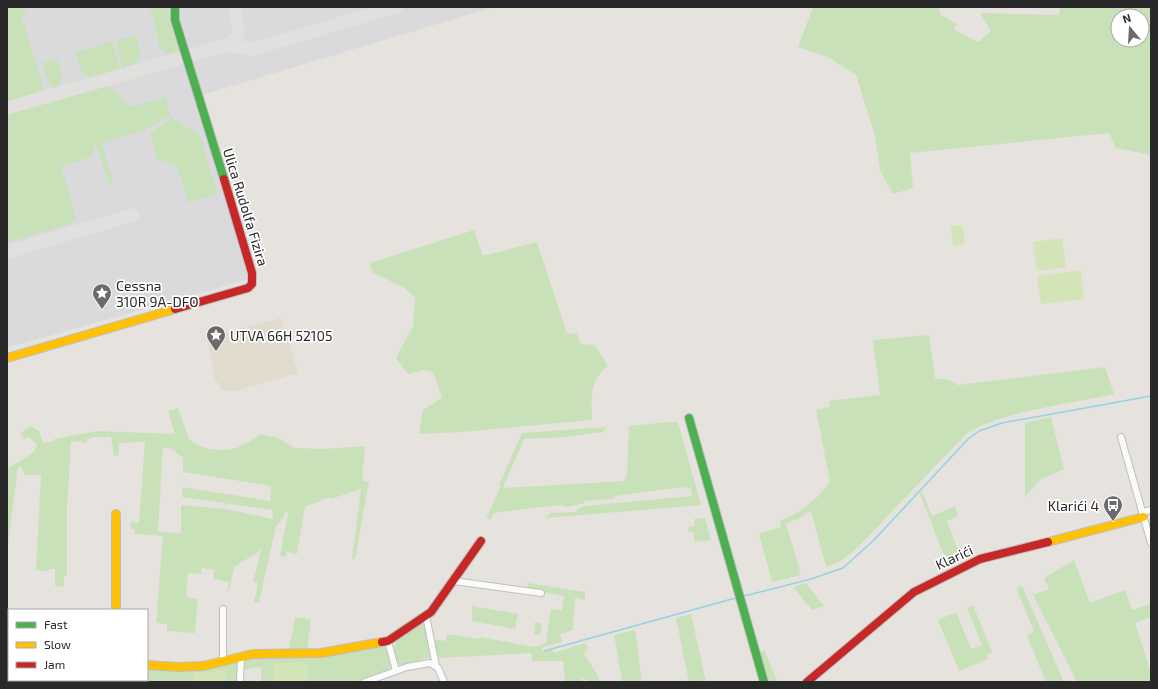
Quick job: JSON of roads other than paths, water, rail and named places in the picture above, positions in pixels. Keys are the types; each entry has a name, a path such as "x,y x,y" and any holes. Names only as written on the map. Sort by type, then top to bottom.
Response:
{"street":[{"name":"Ulica Rudolfa Fizira","path":"7,358 248,288 252,284 252,273 175,20 175,7"},
{"path":"689,418 740,590 764,682"},
{"path":"1121,437 1151,543"},
{"path":"1143,515 1151,510"},
{"path":"116,514 116,609"},
{"name":"Klarići","path":"806,682 914,592 965,566 1002,552 1073,536 1143,515"},
{"path":"148,665 189,667 257,654 321,653 388,642 426,616 436,606 481,542"},
{"path":"454,581 541,593"},
{"path":"223,609 223,661"},
{"path":"426,616 436,666 444,682"},
{"path":"388,642 396,670"},
{"path":"240,682 241,657"},
{"path":"366,682 396,670 423,663 430,663 436,666"}],"waterway":[{"path":"744,596 811,579 843,568 874,540 968,439 979,431 1002,423 1151,396"},
{"path":"544,651 739,597"}],"place":[{"name":"Cessna 310R 9A-DFO","path":"102,310"},
{"name":"UTVA 66H 52105","path":"216,352"},
{"name":"Klarići 4","path":"1113,522"}]}
